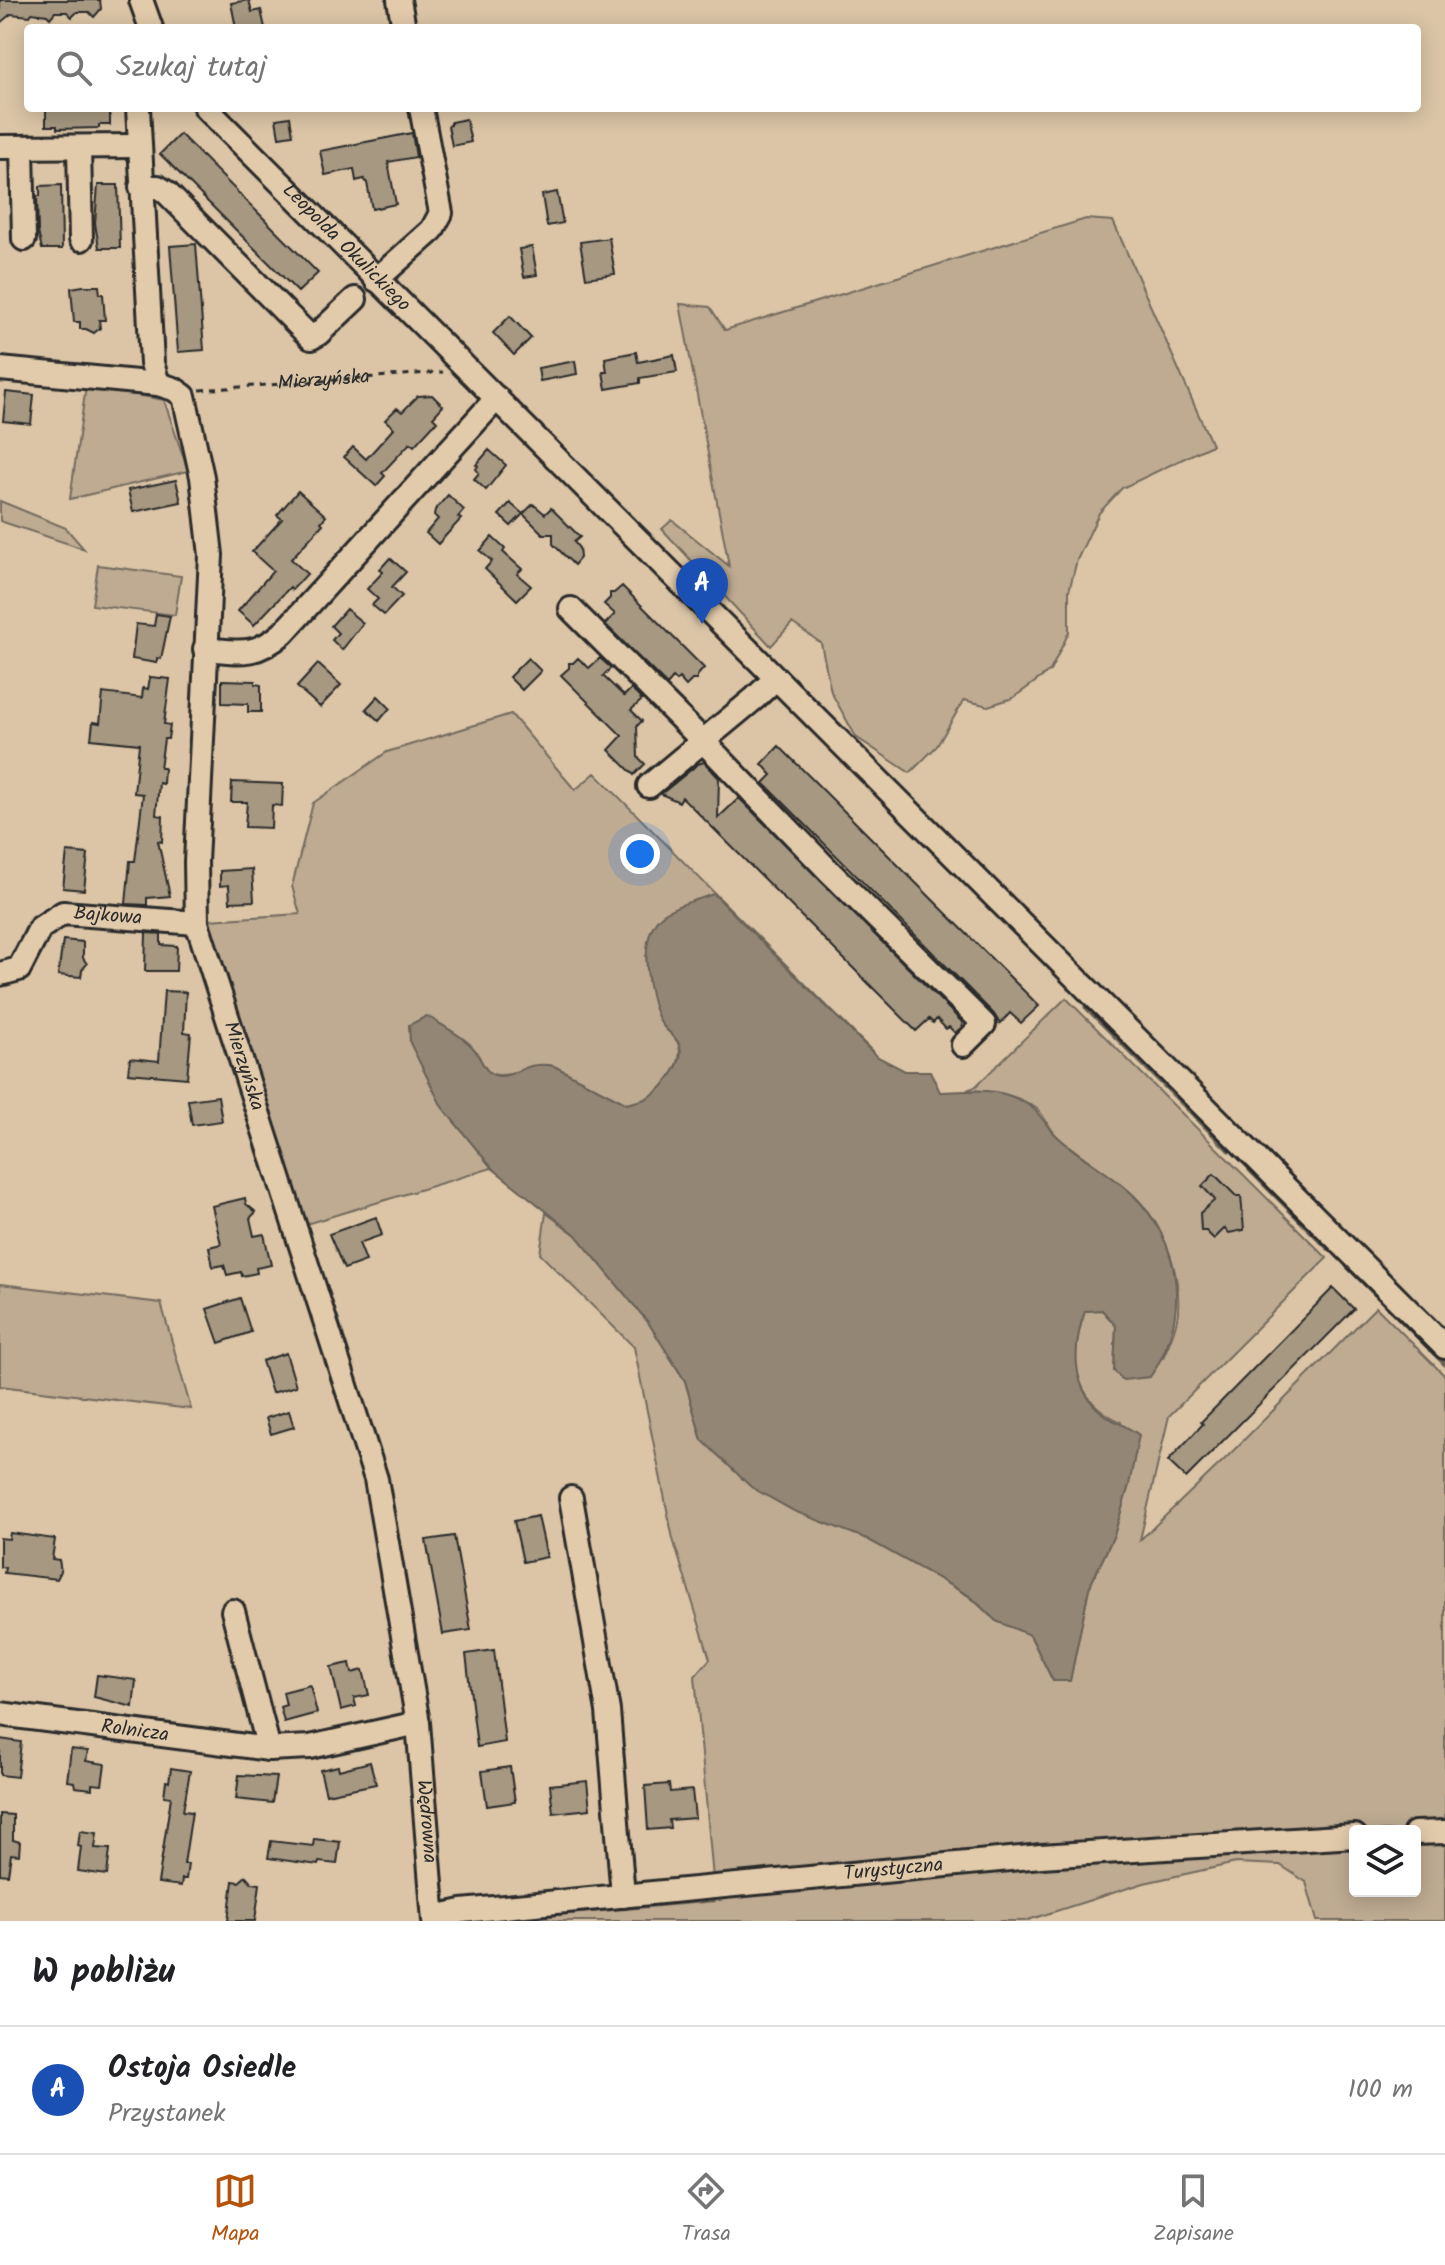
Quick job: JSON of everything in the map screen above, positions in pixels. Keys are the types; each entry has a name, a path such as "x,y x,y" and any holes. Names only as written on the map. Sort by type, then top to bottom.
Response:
{"street":[{"path":"141,0 150,24"},
{"path":"399,0 403,24"},
{"path":"138,112 152,363 158,384"},
{"name":"Leopolda Okulickiego","path":"210,112 1445,1347"},
{"path":"376,280 432,230 441,213 422,112"},
{"path":"24,239 11,148 139,146"},
{"path":"79,148 81,239"},
{"path":"141,187 158,187 166,192 311,338 355,299"},
{"path":"0,369 158,384 184,396"},
{"path":"205,649 251,651 267,647 283,633 492,394"},
{"name":"Mierzyńska","path":"184,396 202,477 211,555 196,862 197,923 376,1479 418,1723"},
{"path":"571,609 984,1024 963,1045"},
{"path":"649,786 776,678"},
{"name":"Bajkowa","path":"0,974 19,969 40,928 63,913 197,923"},
{"path":"571,1498 608,1711 623,1896"},
{"path":"233,1611 269,1749"},
{"name":"Rolnicza","path":"0,1714 269,1749 310,1747 418,1723"},
{"name":"Wędrowna","path":"418,1723 434,1919"},
{"path":"1421,1833 1445,1832"},
{"name":"Turystyczna","path":"434,1919 462,1911 1041,1856 1349,1836"}],"path":[{"name":"Mierzyńska","path":"184,396 207,388 431,375 443,372 458,359"}],"shaded area":[{"path":"1086,219 1113,221 1212,445 1122,488 1099,513 1077,560 1069,591 1069,632 1050,671 1013,698 988,706 964,700 937,746 910,773 856,737 831,692 821,643 792,623 771,646 662,529 672,520 729,566 680,304 710,307 725,330"},
{"path":"86,386 164,400 188,471 70,499"},
{"path":"0,501 66,528 84,549 0,521"},
{"path":"98,565 181,576 175,615 92,605"},
{"path":"511,714 575,790 595,773 877,1056 646,956 659,1018 678,1043 679,1059 671,1076 659,1090 627,1104 554,1066 539,1065 506,1075 489,1072 465,1040 427,1017 442,1106 492,1168 306,1224 209,920 300,914 292,886 313,803 387,752"},
{"path":"714,894 876,1056 905,1071 930,1071 940,1092 995,1092 1030,1106 1067,1145 1131,1193 1162,1235 1171,1258 1176,1306 1172,1330 1150,1377 1123,1380 1114,1371 1116,1326 1102,1310 1085,1311 1078,1337 1079,1378 1091,1402 1104,1415 1139,1435 1129,1485 1114,1535 1089,1588 1070,1681 1053,1681 1030,1635 996,1621 970,1596 867,1539 794,1511 751,1487 702,1440 685,1381 648,1322 576,1235 492,1168 442,1107 410,1043 409,1025 427,1016 470,1045 494,1075 506,1075 536,1065 554,1066 627,1104 645,1099 670,1077 681,1051 678,1042 660,1021 651,997 647,966 649,936 654,924 668,911"},
{"path":"1066,998 1327,1258 1169,1416 1140,1540 1376,1307 1445,1376 1445,1921 1317,1921 1306,1882 1280,1865 1236,1863 1144,1883 1025,1921 557,1921 535,1917 715,1901 695,1676 710,1659 673,1539 634,1347 540,1254 546,1213 576,1235 648,1322 685,1381 702,1440 970,1597 996,1621 1030,1635 1053,1681 1070,1680 1089,1588 1114,1535 1129,1485 1121,1422 1092,1402 1078,1376 1076,1361 1080,1328 1085,1311 1102,1310 1116,1325 1114,1371 1163,1358 1177,1317 1176,1278 1159,1229 1128,1190 1059,1138 1037,1109 1029,1104 994,1092 967,1090 975,1087"},
{"path":"0,1284 161,1303 191,1409 0,1386"}],"building":[{"path":"0,0 100,0 101,9 94,17 89,12 77,12 72,17 67,12 55,12 50,18 32,13 30,16 11,14 0,23"},
{"path":"249,0 252,12 261,10 264,24 235,24 231,3"},
{"path":"46,112 110,112 110,125 99,125 99,128 57,129 57,126 46,126"},
{"path":"290,117 293,135 279,137 276,119"},
{"path":"466,119 471,142 452,146 448,126 451,122"},
{"path":"412,133 416,157 388,162 396,204 372,209 367,183 364,179 356,181 354,169 325,175 320,151"},
{"path":"180,134 318,273 298,292 160,154"},
{"path":"61,185 62,249 42,249 37,196 40,196 40,186"},
{"path":"98,185 118,185 120,248 99,248 95,223"},
{"path":"557,192 563,223 547,226 542,195"},
{"path":"609,238 615,274 586,278 580,242"},
{"path":"196,244 204,350 178,352 170,246"},
{"path":"532,247 537,275 524,277 519,249"},
{"path":"99,286 100,294 103,294 105,320 99,320 100,328 94,333 80,329 80,322 74,322 71,288"},
{"path":"510,316 531,338 514,355 493,333"},
{"path":"636,352 638,362 674,355 677,372 640,378 640,383 606,389 603,372 607,372 605,358"},
{"path":"575,361 577,374 540,381 538,368"},
{"path":"6,392 34,395 31,424 3,421"},
{"path":"432,395 443,406 433,417 437,421 414,446 410,443 382,473 385,476 376,486 344,457 353,447 366,459 394,428 385,420 397,408 402,412 418,396"},
{"path":"489,450 506,465 486,490 474,479 479,473 476,465"},
{"path":"176,480 181,502 133,512 128,490"},
{"path":"298,491 326,516 321,522 323,524 291,559 307,574 292,590 290,587 254,625 238,611 273,571 252,552 282,519 277,515"},
{"path":"448,495 464,510 458,517 461,519 438,544 426,533 438,519 434,515 435,510"},
{"path":"510,503 523,514 511,526 499,515"},
{"path":"533,504 545,514 551,508 580,537 574,542 579,548 580,558 574,565 553,544 553,534 543,534 523,514"},
{"path":"492,537 522,569 517,574 531,586 517,600 485,569 492,561 480,551"},
{"path":"390,558 406,572 392,587 402,596 384,615 372,605 378,599 367,589 383,572 380,569"},
{"path":"622,586 704,668 697,680 686,686 679,678 676,681 673,678 667,685 605,624 615,614 604,604 610,593"},
{"path":"346,609 363,623 342,650 332,640 338,633 331,626"},
{"path":"156,614 170,616 161,659 157,658 157,663 132,659 136,624 154,626"},
{"path":"528,658 541,671 522,690 509,677"},
{"path":"578,658 589,668 600,658 611,668 603,676 624,696 631,689 642,700 631,710 642,721 637,726 638,757 645,764 634,775 609,750 622,736 561,675 569,668 569,663"},
{"path":"318,664 341,685 320,707 297,687"},
{"path":"150,677 170,679 164,724 170,725 168,739 164,739 160,768 164,768 163,784 159,783 156,815 163,816 162,842 158,841 170,896 147,898 147,905 126,904 130,861 135,861 143,794 134,793 139,744 91,739 93,722 100,723 103,693 142,698 143,688 148,689"},
{"path":"222,680 255,681 255,684 261,685 261,712 248,712 248,704 222,703"},
{"path":"378,696 390,708 379,721 366,709"},
{"path":"779,746 1039,1006 1021,1023 1010,1013 1000,1024 994,1014 764,783 772,775 762,764"},
{"path":"704,762 719,778 718,818 739,798 962,1022 962,1027 955,1033 937,1019 933,1023 929,1019 916,1031 682,797 679,802 661,794"},
{"path":"232,782 283,784 282,806 272,805 271,828 245,827 247,802 231,802"},
{"path":"67,852 88,854 84,890 63,888"},
{"path":"252,869 254,901 230,902 229,885 220,886 220,871"},
{"path":"146,933 161,934 161,945 177,946 176,971 145,971"},
{"path":"63,940 83,942 83,958 87,964 81,977 58,975"},
{"path":"164,991 186,992 184,1032 191,1033 187,1078 128,1073 130,1058 159,1061"},
{"path":"218,1096 222,1121 192,1125 188,1100"},
{"path":"1214,1174 1236,1196 1241,1196 1244,1230 1229,1233 1225,1228 1214,1239 1206,1231 1201,1231 1200,1213 1215,1200 1202,1186"},
{"path":"245,1198 246,1204 256,1212 250,1218 254,1236 264,1234 271,1265 256,1268 257,1273 227,1275 224,1265 213,1267 209,1247 221,1244 212,1206"},
{"path":"376,1217 382,1235 359,1243 366,1261 344,1269 329,1234"},
{"path":"1333,1288 1354,1309 1186,1478 1168,1461 1203,1424 1201,1422"},
{"path":"240,1298 251,1332 219,1343 207,1309"},
{"path":"286,1353 296,1386 272,1393 262,1361"},
{"path":"289,1411 294,1427 271,1434 266,1418"},
{"path":"538,1516 547,1557 523,1562 514,1521"},
{"path":"10,1533 55,1539 52,1559 59,1560 61,1571 57,1579 4,1573 5,1568 0,1567 0,1538 9,1539"},
{"path":"454,1536 471,1630 443,1634 426,1540"},
{"path":"494,1650 505,1742 477,1747 466,1654"},
{"path":"350,1663 352,1673 363,1670 369,1695 354,1698 356,1706 341,1710 331,1667"},
{"path":"97,1675 136,1680 133,1707 94,1697"},
{"path":"310,1685 317,1713 284,1722 280,1707 286,1705 283,1692"},
{"path":"0,1739 21,1742 17,1777 0,1775"},
{"path":"71,1749 88,1751 86,1761 105,1764 102,1785 92,1784 92,1789 75,1787 74,1782 67,1781"},
{"path":"370,1762 376,1784 326,1794 320,1770 338,1766 339,1770"},
{"path":"510,1767 515,1802 487,1806 482,1771"},
{"path":"171,1768 190,1771 183,1811 192,1812 184,1864 188,1864 186,1879 182,1879 181,1886 158,1883 171,1797 164,1796"},
{"path":"239,1775 276,1777 272,1803 236,1799"},
{"path":"587,1781 590,1809 553,1813 550,1785"},
{"path":"669,1784 670,1792 692,1790 695,1818 669,1820 670,1828 648,1830 645,1786"},
{"path":"0,1814 13,1815 13,1840 20,1842 19,1855 11,1854 8,1875 0,1874"},
{"path":"80,1831 97,1833 95,1848 110,1849 107,1875 78,1871"},
{"path":"314,1839 340,1842 337,1864 319,1862 318,1865 268,1858 271,1841 313,1846"},
{"path":"246,1876 252,1883 260,1884 255,1921 228,1921 233,1881 239,1882"}],"waterway":[{"path":"1086,1007 1229,1150"},
{"path":"1250,1170 1328,1248"},
{"path":"1347,1266 1445,1364"}],"place":[{"name":"Ostoja Osiedle","path":"702,624"}]}
